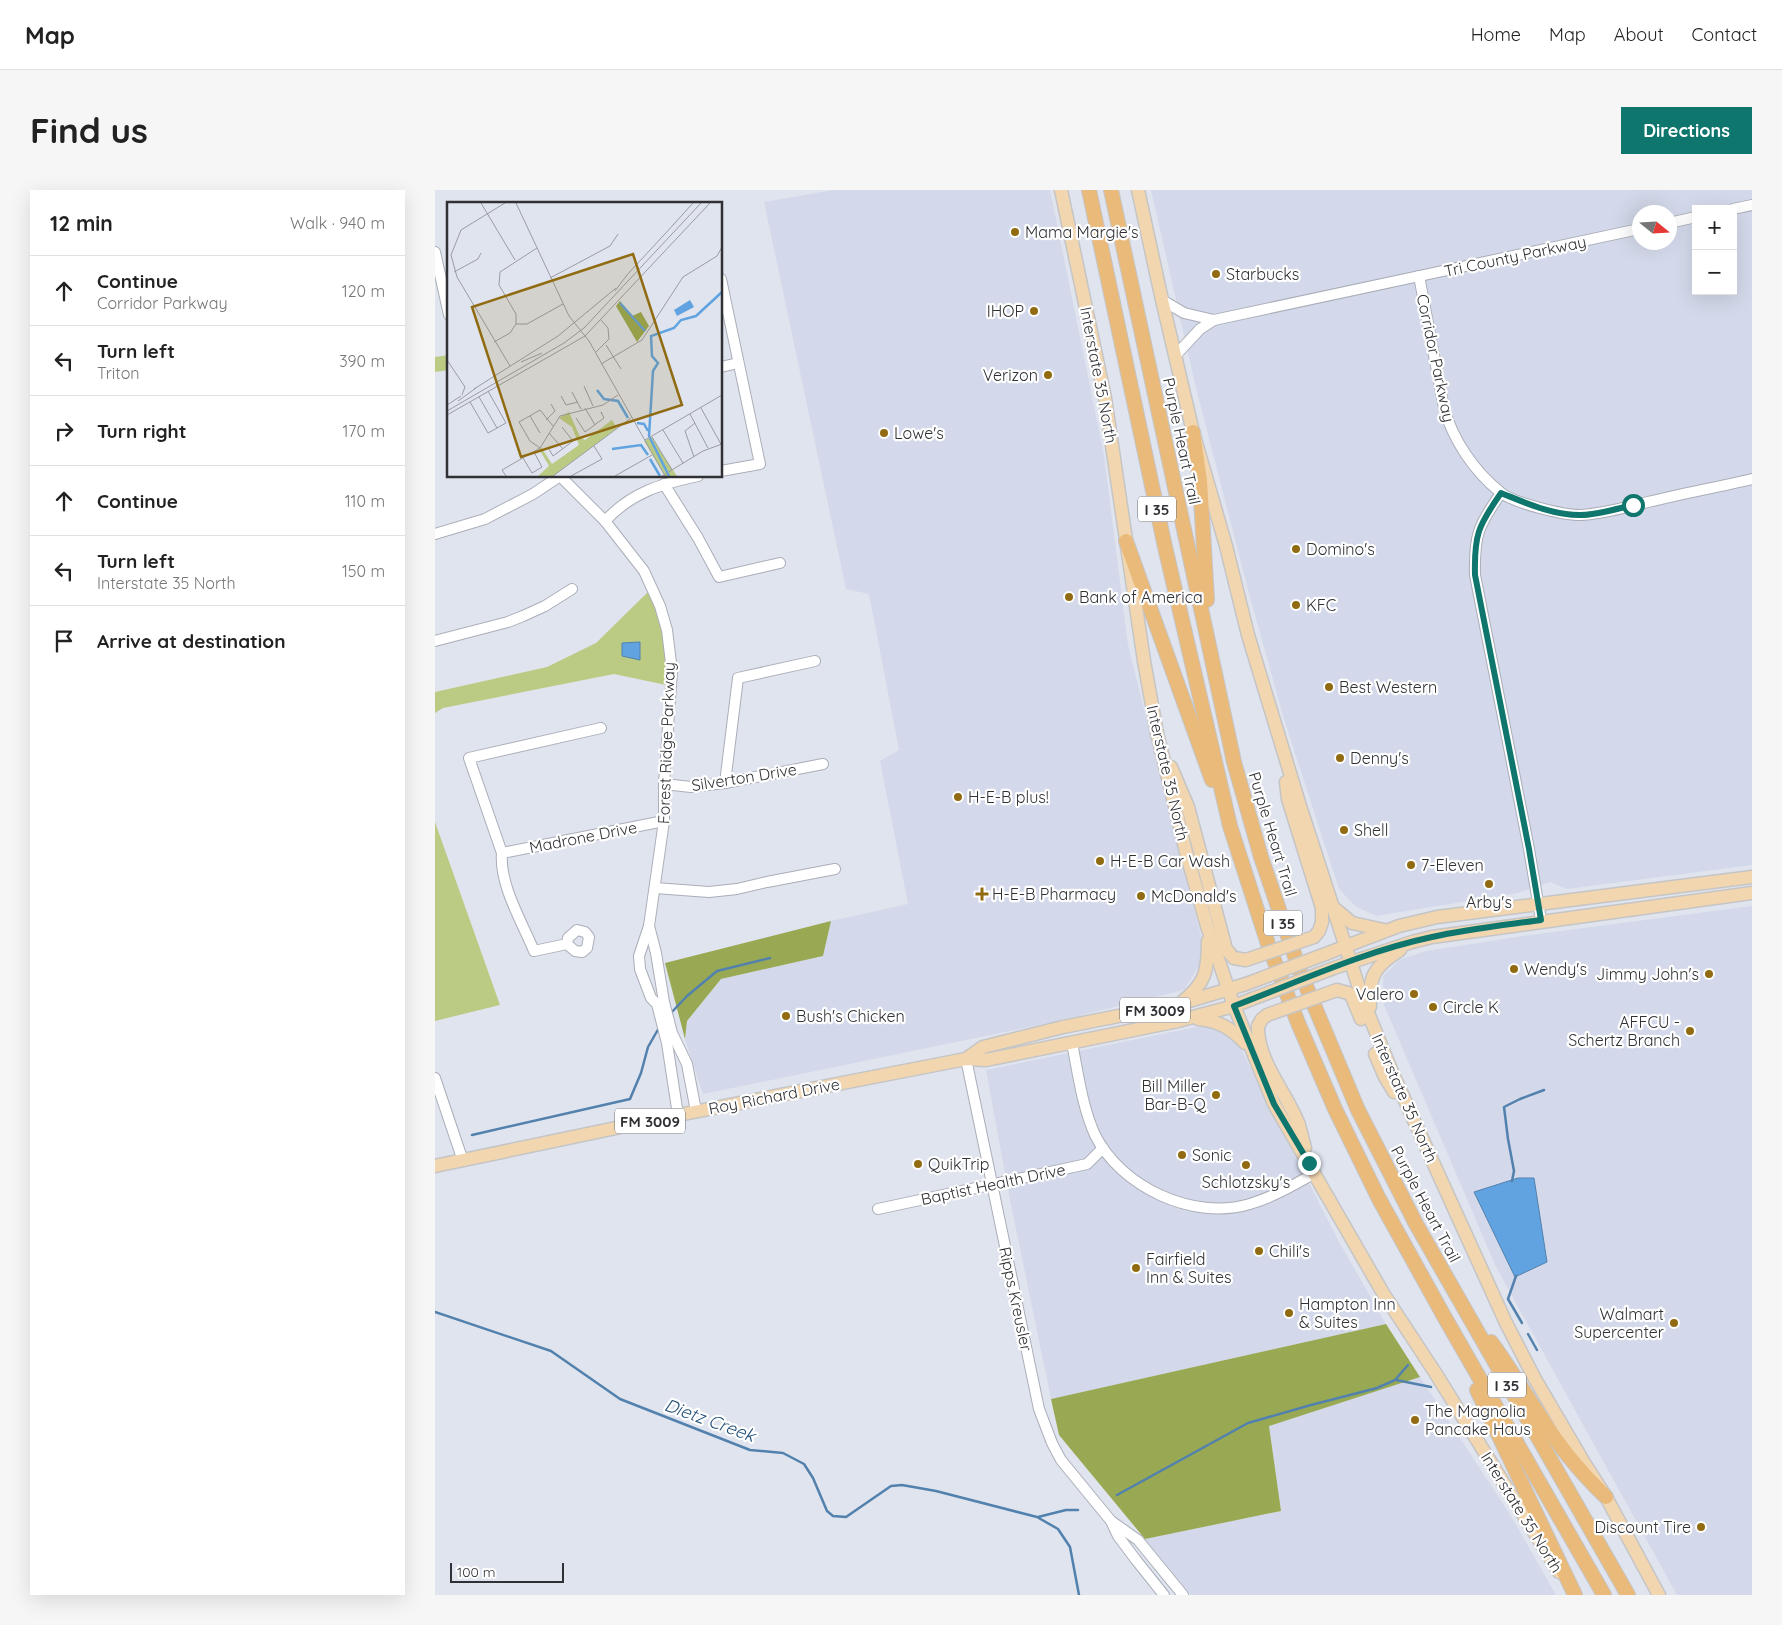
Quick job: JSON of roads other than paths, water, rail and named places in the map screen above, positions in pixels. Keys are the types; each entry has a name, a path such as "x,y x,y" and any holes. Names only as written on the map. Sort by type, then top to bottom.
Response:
{"highway":[{"name":"I 35","path":"1089,190 1165,547 1230,826 1268,944 1298,1022 1335,1109 1379,1199 1604,1595"},
{"name":"Purple Heart Trail","path":"1111,190 1234,762 1261,858 1301,974 1358,1110 1416,1224 1628,1595"},
{"path":"1193,432 1200,481 1204,565 1213,660"},
{"path":"1126,541 1203,757 1230,826"},
{"path":"1455,1294 1506,1362 1558,1443 1585,1478 1606,1497"},
{"path":"1445,1318 1478,1393 1575,1595"}],"main road":[{"name":"Interstate 35 North","path":"1061,190 1105,398 1143,661 1157,733 1186,852 1207,926 1234,1006 1274,1104 1383,1293 1436,1374 1540,1544 1575,1595"},
{"name":"Interstate 35 North","path":"1138,190 1161,300 1193,432 1226,546 1248,635 1350,962 1392,1072 1425,1141 1506,1323 1583,1462 1606,1497 1659,1595"},
{"path":"1157,733 1189,807 1226,949 1234,958 1246,960 1314,938 1322,922 1322,908 1288,798 1283,751"},
{"name":"FM 3009","path":"1229,991 1399,926 1437,916 1752,878"},
{"name":"FM 3009","path":"1234,1006 1350,962 1432,936 1541,920 1750,894"},
{"path":"1332,905 1352,924 1386,931"},
{"path":"1179,1004 1195,992 1206,972 1208,961 1207,926"},
{"path":"1372,1021 1369,992 1370,982 1375,972 1381,962 1412,942"},
{"path":"1312,1168 1299,1124 1280,1090 1258,1039 1259,1026 1262,1019 1267,1015 1337,990 1348,993 1355,1003 1385,1077 1425,1141"},
{"name":"Roy Richard Drive","path":"966,1059 983,1047 1063,1027 1179,1004 1229,991"},
{"name":"Roy Richard Drive","path":"435,1166 696,1111 966,1059 986,1060 1191,1018 1234,1006"},
{"path":"1191,1018 1211,1020 1227,1026 1250,1049"}],"street":[{"path":"1737,208 1752,205"},
{"path":"1677,221 1692,218"},
{"name":"Tri County Parkway","path":"1175,356 1200,328 1214,320 1632,230"},
{"path":"435,252 447,306"},
{"name":"Corridor Parkway","path":"1419,276 1449,426 1467,456 1501,493 1542,509 1580,515 1605,512 1752,479"},
{"path":"723,287 760,464 723,471"},
{"name":"Tri County Parkway","path":"1161,300 1184,313 1214,320"},
{"path":"723,367 739,363"},
{"path":"435,534 485,519 533,494 557,478"},
{"name":"Forest Ridge Parkway","path":"562,478 605,521 643,571 660,606 667,630 672,671 664,784 664,821 649,926 639,956 640,969 651,998 661,1003 672,1033 687,1064 696,1111"},
{"path":"605,521 613,512 629,500 650,488 690,478"},
{"path":"664,484 698,538 719,577 780,563"},
{"path":"1501,493 1485,516 1479,531 1475,544 1475,575 1541,920"},
{"path":"435,641 508,622 545,606 572,589"},
{"path":"725,783 738,678 815,662"},
{"path":"567,944 534,951 504,882 501,866 502,853 469,758 601,728"},
{"name":"Silverton Drive","path":"664,784 691,787 725,783 823,764"},
{"name":"Madrone Drive","path":"502,853 664,821"},
{"path":"655,888 709,892 737,889 835,870"},
{"name":"Forest Ridge Parkway","path":"649,926 655,948 661,1003 679,1115"},
{"path":"1073,1042 1083,1096 1095,1133 1103,1148 1122,1171 1145,1188 1162,1196 1205,1207 1220,1208 1249,1204 1278,1194 1312,1168"},
{"name":"Ripps Kreusler","path":"966,1059 1039,1409 1061,1460 1111,1521 1136,1560 1164,1595"},
{"path":"435,1078 463,1160"},
{"name":"Baptist Health Drive","path":"878,1209 1087,1164 1103,1148"},
{"name":"Ripps Kreusler","path":"1111,1521 1137,1540 1183,1595"}],"water":[{"path":"640,642 640,660 622,656 622,643"},
{"path":"1518,1178 1534,1178 1547,1262 1515,1277 1474,1192"}],"waterway":[{"path":"670,1014 687,996 717,971 770,958"},
{"path":"472,1135 630,1099 641,1073 648,1047 660,1026"},
{"path":"1512,1181 1514,1171 1504,1107 1544,1090"},
{"path":"1516,1276 1508,1299 1522,1323"},
{"name":"Dietz Creek","path":"435,1312 551,1351 620,1399 750,1450 783,1453 804,1464 813,1478 827,1511 833,1516 846,1517 891,1486 902,1485 936,1491 1037,1517 1058,1529 1070,1547 1079,1595"},
{"path":"1528,1334 1537,1350"},
{"path":"1117,1495 1248,1423 1377,1388 1395,1380 1408,1365"},
{"path":"1396,1380 1431,1387"},
{"path":"1038,1517 1066,1510 1078,1510"}],"place":[{"name":"Mama Margie's","path":"1015,232"},
{"name":"Starbucks","path":"1216,274"},
{"name":"IHOP","path":"1034,311"},
{"name":"Verizon","path":"1048,375"},
{"name":"Lowe's","path":"884,433"},
{"name":"Domino's","path":"1296,549"},
{"name":"Bank of America","path":"1069,597"},
{"name":"KFC","path":"1296,605"},
{"name":"Best Western","path":"1329,687"},
{"name":"Denny's","path":"1340,758"},
{"name":"H-E-B plus!","path":"958,797"},
{"name":"Shell","path":"1344,830"},
{"name":"H-E-B Car Wash","path":"1100,861"},
{"name":"7-Eleven","path":"1411,865"},
{"name":"Arby's","path":"1489,884"},
{"name":"H-E-B Pharmacy","path":"982,894"},
{"name":"McDonald's","path":"1141,896"},
{"name":"Wendy's","path":"1514,969"},
{"name":"Jimmy John's","path":"1709,974"},
{"name":"Valero","path":"1414,994"},
{"name":"Circle K","path":"1433,1007"},
{"name":"Bush's Chicken","path":"786,1016"},
{"name":"AFFCU - Schertz Branch","path":"1690,1031"},
{"name":"Bill Miller Bar-B-Q","path":"1216,1095"},
{"name":"Sonic","path":"1182,1155"},
{"name":"QuikTrip","path":"918,1164"},
{"name":"Schlotzsky's","path":"1246,1165"},
{"name":"Chili's","path":"1259,1251"},
{"name":"Fairfield Inn & Suites","path":"1136,1268"},
{"name":"Hampton Inn & Suites","path":"1289,1313"},
{"name":"Walmart Supercenter","path":"1674,1323"},
{"name":"The Magnolia Pancake Haus","path":"1415,1420"},
{"name":"Discount Tire","path":"1701,1527"}]}
